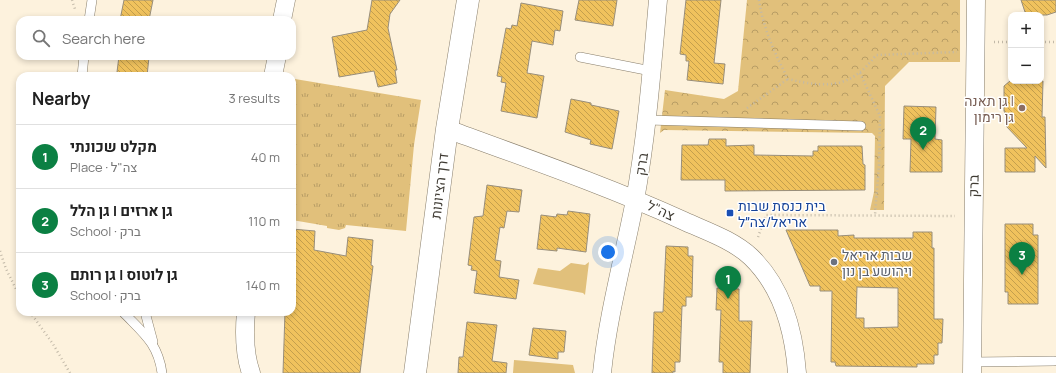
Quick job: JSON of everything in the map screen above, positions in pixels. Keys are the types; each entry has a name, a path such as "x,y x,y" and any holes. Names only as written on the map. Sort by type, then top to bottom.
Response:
{"street":[{"path":"283,16 286,0"},
{"name":"דרך הציונות","path":"415,373 447,129 468,0"},
{"name":"ברק","path":"602,373 614,297 635,198 646,120 658,0"},
{"name":"ברק","path":"972,368 976,0"},
{"path":"274,72 276,60"},
{"name":"צה\"ל","path":"447,129 635,198 727,241 751,257 774,286 787,318 792,331 797,373"},
{"path":"246,316 244,333 247,371"}],"lane":[{"path":"90,16 92,0"},
{"path":"580,57 651,71"},
{"path":"82,72 84,60"},
{"path":"646,120 860,126"},
{"path":"127,316 153,344"},
{"path":"146,316 153,344 159,356 162,373"},
{"path":"972,368 1054,361"}],"path":[{"path":"759,0 762,17 777,58 788,79 812,85 836,84 860,73 876,55 964,52 976,42"},
{"path":"1044,42 1056,42"},
{"path":"860,73 880,116 879,165 875,215"},
{"path":"727,122 788,79"},
{"path":"757,240 766,215 961,216"},
{"path":"0,251 6,269 16,289"},
{"path":"33,316 53,344 70,373"}],"green space":[{"path":"747,0 960,0 960,62 909,62 885,86 884,210 870,210 874,192 875,136 872,133 664,130 660,133 665,90 724,99 738,91"},
{"path":"296,79 421,100 414,145 406,231 346,225 345,228 339,230 327,228 327,226 296,221"},
{"path":"589,262 585,295 583,293 533,284 538,268 560,271 571,263 585,265"},
{"path":"514,360 573,365 575,373 513,373"}],"building":[{"path":"124,0 153,0 150,16 121,16"},
{"path":"372,0 400,0 390,14 388,28 397,70 395,70 397,83 378,87 374,71 339,77 332,37 367,30"},
{"path":"579,0 617,0 613,26 575,20"},
{"path":"686,0 721,0 714,63 725,64 723,84 687,80 689,61 686,61 686,55 680,54"},
{"path":"1021,0 1056,0 1056,12 1044,15 1044,12 1025,12"},
{"path":"521,3 563,11 560,31 555,30 553,45 532,41 527,73 544,76 537,118 501,111 506,83 501,82 502,77 497,76 506,28 511,29 512,25 517,26"},
{"path":"118,60 149,60 147,72 117,72"},
{"path":"1008,83 1008,84 1043,84 1042,117 1045,117 1046,168 1035,156 1035,172 1005,172 1005,148 1027,148 1005,125 1009,121 1004,111 1004,86"},
{"path":"571,99 619,111 612,149 590,144 591,140 565,132"},
{"path":"904,106 936,107 935,139 942,140 942,172 910,172 911,139 903,139"},
{"path":"709,139 726,139 726,146 754,145 754,155 813,156 813,151 818,151 818,146 862,146 863,164 865,165 865,190 725,191 725,180 681,180 682,145 708,145"},
{"path":"487,185 522,190 519,212 507,211 504,228 500,227 495,260 501,261 499,277 519,280 516,299 474,293 477,271 471,270 472,266 468,265 474,217 483,216"},
{"path":"568,211 590,214 586,252 557,248 557,251 537,249 541,215 556,217 557,214 567,215"},
{"path":"1005,224 1033,224 1033,235 1038,235 1038,304 1008,304 1008,292 1005,292"},
{"path":"296,229 315,231 314,250 346,256 348,237 373,240 371,265 373,266 360,373 283,373 285,316 296,316"},
{"path":"786,230 838,230 838,236 854,235 854,238 913,238 913,232 932,232 932,248 934,248 934,319 943,319 942,343 938,343 938,355 934,355 934,364 917,364 917,367 836,366 835,362 831,362 832,291 820,291 820,286 810,286","holes":["857,287 898,288 898,327 864,328 864,318 856,318"]},
{"path":"666,246 688,247 688,256 693,256 692,297 686,297 686,306 682,306 680,362 675,362 675,372 652,373 654,312 663,312"},
{"path":"717,288 739,289 739,321 752,321 750,373 723,373 723,362 719,362 721,310 716,310"},
{"path":"467,322 497,325 492,361 507,363 506,373 458,373 459,357 463,357"},
{"path":"533,328 566,331 564,352 558,352 558,359 529,355"}],"place":[{"name":"גן תאנה | גן רימון","path":"1022,108"},
{"name":"גן ארזים | גן הלל","path":"923,150"},
{"name":"בית כנסת שבות אריאל/צה״ל","path":"730,213"},
{"name":"שבות אריאל ויהושע בן נון","path":"834,262"},
{"name":"גן לוטוס | גן רותם","path":"1022,275"},
{"name":"מקלט שכונתי","path":"728,299"}]}
